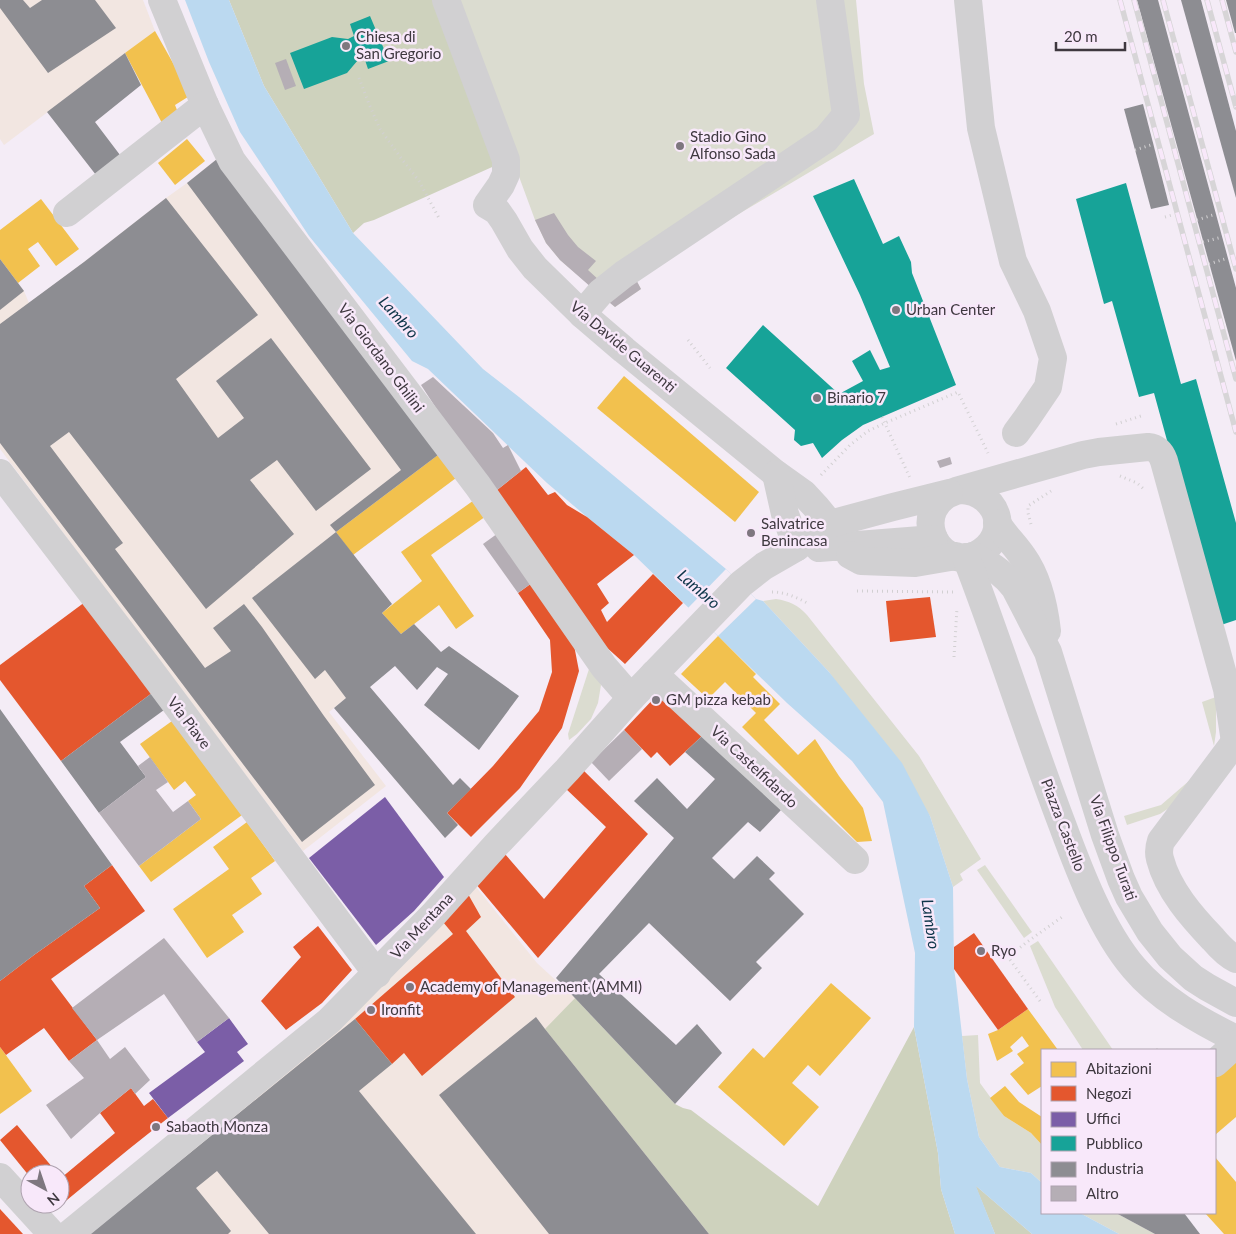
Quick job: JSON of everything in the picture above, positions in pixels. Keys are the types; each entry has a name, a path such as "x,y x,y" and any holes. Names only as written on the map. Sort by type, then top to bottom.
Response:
{"street":[{"name":"Via Giordano Ghilini","path":"162,0 205,105 232,161 478,486 604,667 631,698"},
{"name":"Via Davide Guarenti","path":"446,0 506,160 504,180 486,205 497,211 520,249 535,268 582,314 776,474 804,494 816,506 833,535"},
{"path":"582,314 600,293 624,274 826,139 846,115 830,0"},
{"path":"968,0 981,128 1013,261 1037,311 1053,358 1048,387 1016,433"},
{"path":"67,213 205,105"},
{"path":"833,535 955,492 1069,459 1100,452 1148,448 1159,451 1164,461 1227,690 1236,743 1161,841 1158,850 1166,876 1175,892 1206,932 1236,959"},
{"name":"Via Piave","path":"0,473 376,974"},
{"path":"776,474 785,514 797,547 814,534 934,539"},
{"path":"833,535 861,561 915,563 982,552 994,537 996,517 994,506 999,495 1018,474"},
{"path":"965,556 943,551 934,539 930,528 930,520 936,504 940,499 955,492 972,492 982,496 992,505 996,517"},
{"name":"Via Filippo Turati","path":"996,517 1033,574 1044,611 1048,652"},
{"name":"Via Mentana","path":"69,1234 329,1021 433,915 703,622 741,584 764,566 797,547"},
{"name":"Via Filippo Turati","path":"965,556 996,568 1009,580 1048,652 1108,843 1129,897 1150,932 1182,969 1207,987 1236,1003"},
{"name":"Piazza Castello","path":"965,556 1050,794 1094,902 1114,941 1134,968 1159,992 1207,1024 1236,1038"},
{"name":"Via Castelfidardo","path":"654,674 854,860"},
{"path":"1216,1062 1236,1044"},
{"path":"0,1177 52,1234"}],"path":[{"path":"359,78 380,129 419,181 440,220"},
{"path":"1135,150 1154,144"},
{"path":"1167,214 1165,217 1172,216"},
{"path":"1197,220 1216,214"},
{"path":"1203,242 1222,237"},
{"path":"1209,264 1228,258"},
{"path":"688,340 710,368"},
{"path":"816,479 850,445 868,432 884,423 958,392 988,453"},
{"path":"882,417 910,478"},
{"path":"1115,476 1123,476 1148,492"},
{"path":"1028,506 1055,489"},
{"path":"857,591 959,592"},
{"path":"954,657 958,600"},
{"path":"1040,1001 1008,957 1062,917"}],"shaded area":[{"path":"0,0 143,0 155,31 4,145 0,139"},
{"name":"Stadio Gino Alfonso Sada","path":"454,0 856,0 864,84 874,134 634,276 641,289 615,307 560,260 546,243 535,220"},
{"path":"217,159 438,455 353,555 392,604 382,613 401,634 366,682 329,712 386,786 303,851 0,449 0,259 24,291 29,303"},
{"path":"776,599 793,604 807,615 919,756 981,859 960,874 963,880 953,887 930,816 829,672 763,601"},
{"path":"589,669 596,671 601,685 598,703 591,719 569,740 568,734"},
{"path":"1216,697 1216,732 1214,746 1202,702"},
{"path":"1197,774 1172,806 1160,814 1127,825 1124,816 1161,805"},
{"path":"985,865 1032,932 1024,938 977,870"},
{"path":"472,882 537,963 575,998 546,1029 709,1234 89,1234"},
{"path":"1038,941 1112,1049 1082,1049 1055,1007 1030,946"},
{"path":"978,1035 980,1083 1004,1116 1031,1133 1041,1144 1041,1182 1031,1173 1000,1167 979,1137 967,1079 962,1036"},
{"path":"1082,1214 1118,1214 1155,1234 1119,1234"}],"green space":[{"path":"229,0 454,0 512,158 364,223 353,233 264,86"},
{"path":"575,998 675,1104 691,1110 818,1206 914,1027 938,1153 941,1189 955,1234 709,1234 545,1029"},
{"path":"975,1185 1032,1234 995,1234"}],"water":[{"name":"Lambro","path":"185,0 229,0 264,86 353,233 483,369 726,569 756,599 763,601 829,672 902,763 930,816 953,887 954,969 967,1079 979,1137 1000,1167 1031,1173 1041,1182 1041,1214 1082,1214 1119,1234 1032,1234 976,1186 995,1234 955,1234 941,1189 938,1153 914,1027 915,953 883,802 852,761 787,703 634,555 547,483 428,369 412,361 309,236 240,132 209,62"}],"pier":[{"path":"726,569 756,599 718,636 688,608"}],"building: Abitazioni":[{"path":"155,31 191,95 175,105 179,115 162,123 125,53"},
{"path":"187,139 205,161 175,185 158,163"},
{"path":"41,199 79,249 56,266 38,242 28,249 40,266 18,283 0,259 0,230"},
{"path":"624,376 759,492 735,522 597,408"},
{"path":"438,455 456,478 353,555 336,532"},
{"path":"477,498 489,514 431,555 474,616 456,629 439,605 401,634 382,613 422,581 401,552"},
{"path":"718,636 756,674 753,677 780,704 764,720 798,755 815,739 863,808 872,841 857,842 742,727 756,713 725,682 708,699 681,674"},
{"path":"172,721 242,815 151,882 139,866 201,819 188,801 196,795 185,781 174,790 140,744"},
{"path":"247,822 275,861 251,878 262,894 232,915 244,932 207,958 173,909 229,869 213,847"},
{"path":"831,983 871,1018 820,1076 808,1065 792,1083 819,1107 784,1146 718,1087 753,1048 764,1058"},
{"path":"1028,1009 1057,1049 1041,1049 1041,1087 1028,1095 1010,1074 1024,1063 1017,1054 1029,1046 1022,1036 1010,1047 1013,1051 997,1061 988,1034 998,1030"},
{"path":"0,1047 32,1091 0,1114"},
{"path":"1234,1060 1236,1061 1236,1117 1216,1134 1216,1076"},
{"path":"1005,1086 1019,1102 1041,1116 1041,1144 1031,1133 1004,1116 990,1098"},
{"path":"1216,1158 1236,1182 1236,1234 1224,1234 1206,1214 1216,1214"}],"building: Negozi":[{"path":"526,467 548,495 555,492 567,505 587,517 634,555 597,584 609,603 601,610 607,622 653,574 683,603 625,664 594,636 492,494"},
{"path":"536,580 573,640 579,671 562,728 520,788 471,837 447,813 493,766 539,711 552,672 550,640 518,593"},
{"path":"930,597 936,637 890,642 886,601"},
{"path":"85,602 152,693 61,761 0,680 0,665"},
{"path":"658,694 702,736 670,766 657,752 651,758 624,730"},
{"path":"581,768 648,834 538,958 475,883 505,854 544,899 606,827 564,787"},
{"path":"112,865 145,911 51,979 97,1040 69,1061 44,1028 6,1055 0,1047 0,981 100,908 84,886"},
{"path":"468,894 481,917 466,931 515,997 422,1076 404,1053 392,1064 355,1019 453,934 443,922"},
{"path":"318,926 352,970 322,1003 286,1030 261,1001 301,957 293,947"},
{"path":"974,933 1028,1009 998,1030 954,969 954,947"},
{"path":"131,1088 144,1106 153,1099 168,1118 70,1197 70,1170 115,1133 100,1113"},
{"path":"17,1125 50,1164 20,1165 0,1140"},
{"path":"0,1209 23,1234 0,1234"}],"building: Uffici":[{"path":"385,797 444,877 414,911 376,945 309,858"},
{"path":"229,1018 248,1044 237,1052 244,1061 168,1118 149,1093 205,1052 197,1042"}],"building: Pubblico":[{"name":"Chiesa di San Gregorio","path":"370,16 389,61 368,69 364,57 358,60 347,73 304,89 290,53 332,37 348,39 354,36 350,24"},
{"name":"Urban Center","path":"854,179 883,244 899,236 911,262 912,273 956,385 863,425 822,458 813,443 801,446 794,440 795,430 726,368 763,325 839,394 863,381 852,361 870,350 880,370 890,367 860,295 813,196"},
{"path":"1126,183 1181,384 1196,379 1236,523 1236,620 1218,626 1154,393 1139,397 1112,301 1104,304 1076,199"}],"building: Industria":[{"path":"0,0 23,0 30,8 42,0 95,0 116,28 48,73 0,8"},
{"path":"1137,0 1158,0 1236,288 1236,361"},
{"path":"1181,0 1201,0 1236,131 1236,198"},
{"path":"1226,0 1236,0 1236,33 1235,33"},
{"path":"125,53 141,85 95,122 120,155 96,175 47,112"},
{"path":"1143,104 1169,205 1151,209 1124,109"},
{"path":"217,159 438,455 336,532 330,525 401,470 187,183"},
{"path":"166,198 258,315 176,379 218,438 244,418 216,381 271,338 371,469 316,511 277,460 250,480 294,534 206,609 69,432 50,446 123,543 115,549 205,668 231,651 213,628 244,604 375,785 302,842 0,443 0,324"},
{"path":"0,259 24,291 0,310"},
{"path":"336,532 392,604 382,613 401,634 414,624 441,652 449,646 519,696 479,750 424,705 448,674 437,667 417,690 395,666 370,687 453,785 460,778 471,789 447,813 458,825 445,838 334,708 346,698 325,670 315,679 252,598"},
{"path":"152,693 164,710 120,742 146,777 99,813 61,761"},
{"path":"0,709 112,865 84,886 100,908 0,981"},
{"path":"702,736 781,810 760,832 748,822 712,858 734,879 757,856 775,873 769,879 804,914 756,962 762,968 730,1001 649,923 599,974 676,1045 697,1024 722,1053 675,1104 556,978 674,838 634,801 657,778 687,809 715,779 685,752"},
{"path":"536,1017 709,1234 549,1234 439,1095"},
{"path":"355,1019 392,1064 359,1091 476,1234 269,1234 217,1171 196,1188 231,1231 228,1234 90,1234"},
{"path":"1118,1214 1185,1214 1200,1234 1155,1234"}],"building: Altro":[{"path":"286,59 296,86 285,90 275,63"},
{"path":"554,213 578,247 596,261 588,270 600,281 592,288 560,260 546,243 535,220"},
{"path":"634,276 641,289 615,307 604,298"},
{"path":"433,377 493,433 503,448 508,445 521,471 492,494 421,385"},
{"path":"950,457 952,464 940,468 937,461"},
{"path":"501,531 536,580 518,593 483,544"},
{"path":"624,730 642,749 609,781 591,762"},
{"path":"150,757 168,782 156,790 173,812 188,801 201,819 139,866 99,813 146,777 138,766"},
{"path":"164,938 229,1018 197,1042 164,994 97,1040 72,1008"},
{"path":"97,1040 110,1059 125,1047 150,1080 135,1094 131,1088 71,1139 46,1105 84,1078 69,1061"}],"railway":[{"path":"1120,0 1236,432"},
{"path":"1134,0 1236,379"},
{"path":"1163,0 1236,269"},
{"path":"1207,0 1236,107"},
{"path":"1222,0 1236,52"}],"place":[{"name":"Chiesa di San Gregorio","path":"346,46"},
{"name":"Stadio Gino Alfonso Sada","path":"680,146"},
{"name":"Urban Center","path":"896,310"},
{"name":"Binario 7","path":"817,398"},
{"name":"Salvatrice Benincasa","path":"751,533"},
{"name":"GM pizza kebab","path":"656,700"},
{"name":"Ryo","path":"981,951"},
{"name":"Academy of Management (AMMI)","path":"410,987"},
{"name":"Ironfit","path":"371,1010"},
{"name":"Sabaoth Monza","path":"156,1127"}]}
